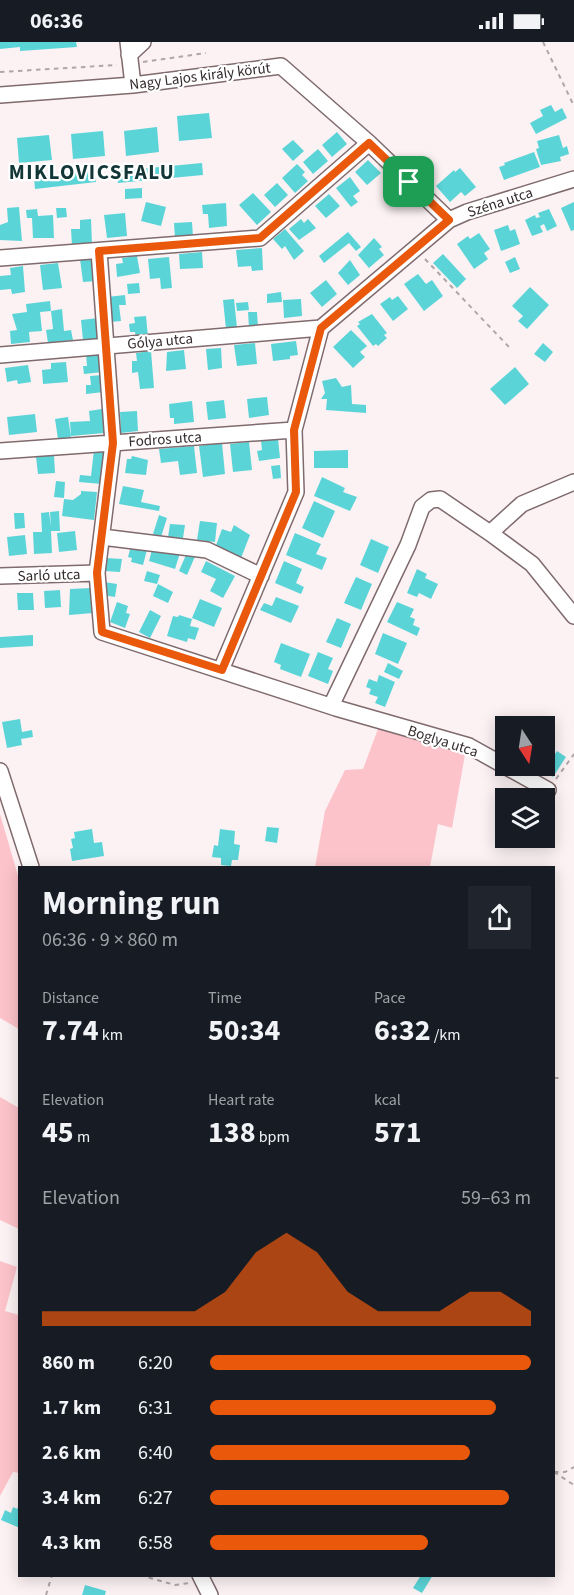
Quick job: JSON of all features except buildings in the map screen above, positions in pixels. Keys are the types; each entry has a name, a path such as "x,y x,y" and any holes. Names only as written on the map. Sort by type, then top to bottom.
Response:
{"street":[{"path":"133,85 129,54 143,42"},
{"name":"Nagy Lajos király körút","path":"0,95 133,85 280,66 369,143 449,220"},
{"path":"0,258 260,238 369,143"},
{"name":"Széna utca","path":"321,328 449,220 574,179"},
{"path":"97,573 113,443 99,251"},
{"path":"222,670 296,492 294,430 321,328"},
{"name":"Gólya utca","path":"0,355 321,328"},
{"name":"Fodros utca","path":"0,451 294,430"},
{"path":"490,533 522,504 574,482"},
{"path":"331,706 408,545 422,507 431,500 440,499 532,564 574,616"},
{"path":"102,537 207,550 261,576"},
{"name":"Sarló utca","path":"0,576 97,573"},
{"name":"Boglya utca","path":"97,573 102,632 331,706 469,746 544,788"},
{"path":"0,771 31,866"}],"path":[{"path":"543,42 574,106"},
{"path":"0,72 129,54 207,52"},
{"path":"415,248 509,347"},
{"path":"549,788 574,754"},
{"path":"555,1078 560,1078"},
{"path":"555,1472 565,1472 574,1467"},
{"path":"555,1473 574,1485"},
{"path":"46,1595 51,1577"},
{"path":"147,1577 175,1585 205,1584"}],"shaded area":[{"path":"378,729 466,749 452,828 438,824 430,866 315,866 325,811 345,770 363,769"},
{"path":"0,814 18,876 18,1028 0,1018"},
{"path":"0,1097 18,1107 18,1229 0,1220"},
{"path":"0,1261 17,1267 5,1311 18,1315 18,1473 13,1472 0,1496"}],"district":[{"name":"MIKLOVICSFALU","path":"92,172"}],"route":[{"path":"369,143 409,182 449,220 321,328 294,430 296,492 222,670 102,632 97,573 113,443 99,251 260,238 369,143"}]}
